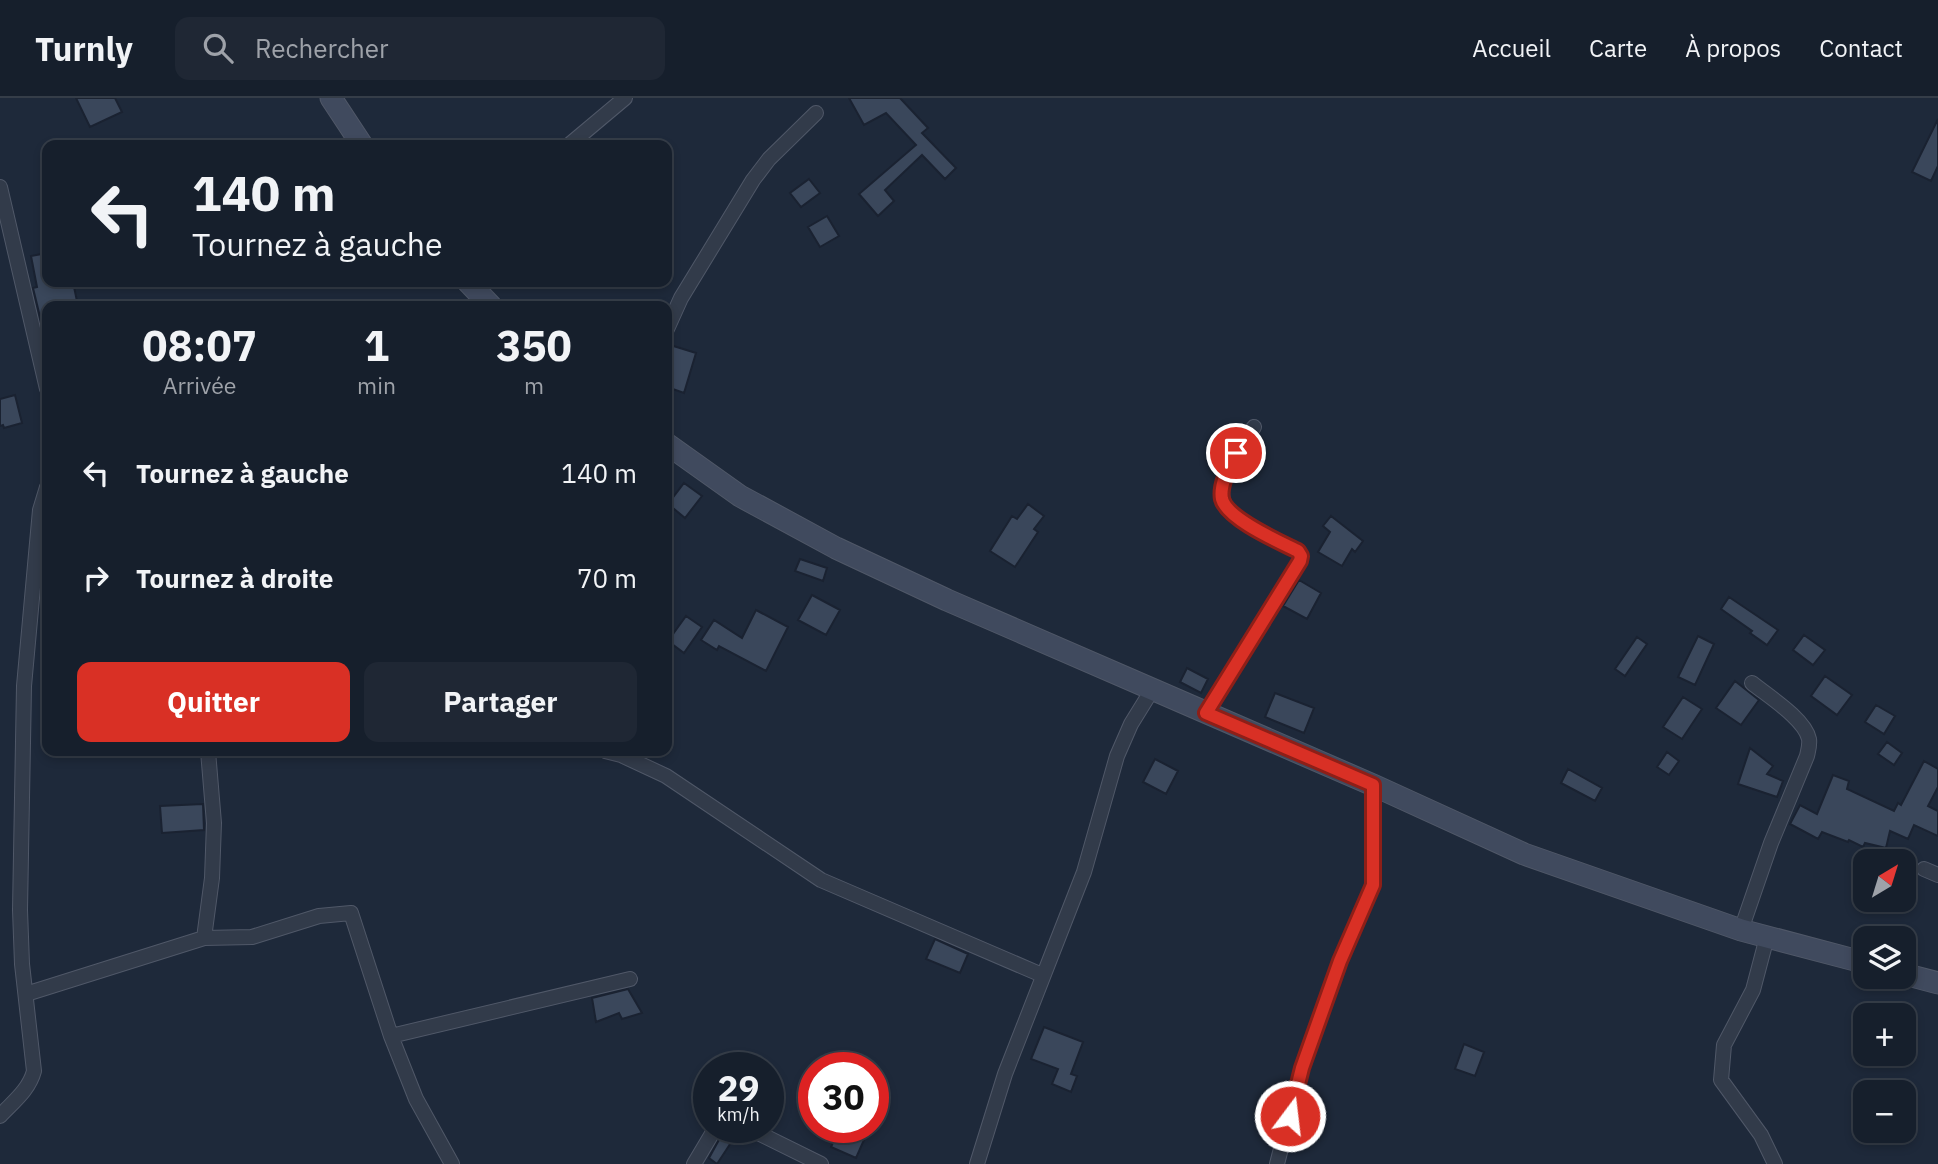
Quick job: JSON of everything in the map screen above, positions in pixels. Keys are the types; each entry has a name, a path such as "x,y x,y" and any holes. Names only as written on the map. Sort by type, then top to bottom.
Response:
{"main road":[{"path":"331,98 359,140"},
{"path":"473,287 486,301"},
{"path":"672,448 740,496 836,548 947,600 1373,785 1524,854 1741,930 1853,960"},
{"path":"1916,977 1938,983"}],"street":[{"path":"575,140 625,98"},
{"path":"672,318 681,298 753,180 769,159 816,113"},
{"path":"0,187 42,374"},
{"path":"1206,713 1301,556 1298,551 1249,525 1226,508 1222,499 1227,473 1236,453 1254,427"},
{"path":"0,1116 32,1081 34,1071 20,910 24,686 42,503"},
{"path":"1741,930 1771,843 1807,757 1810,742 1796,719 1752,684"},
{"path":"977,1164 1005,1074 1084,872 1117,756 1131,724 1152,690"},
{"path":"204,938 212,878 214,823 208,756"},
{"path":"623,756 666,776 821,880 1042,975"},
{"path":"1277,1164 1302,1068 1340,961 1373,885 1373,785"},
{"path":"1924,869 1938,875"},
{"path":"26,994 204,938 252,937 319,916 351,913 391,1036 416,1099 452,1164"},
{"path":"1767,937 1753,990 1724,1045 1721,1080 1761,1135 1775,1164"},
{"path":"391,1036 630,979"},
{"path":"694,1164 706,1143"},
{"path":"778,1143 821,1164"}],"building":[{"path":"76,98 115,98 122,112 90,127"},
{"path":"849,98 900,98 928,128 922,133 956,168 945,179 922,155 885,190 894,201 878,216 859,194 916,145 886,113 864,125"},
{"path":"1938,119 1938,166 1931,181 1912,172"},
{"path":"809,179 820,193 801,207 790,193"},
{"path":"827,216 839,236 820,247 808,227"},
{"path":"42,254 42,287 74,287 77,301 42,301 41,321 33,288 37,287 31,256"},
{"path":"672,346 696,353 684,393 672,389"},
{"path":"15,395 22,423 4,428 3,425 0,426 0,399"},
{"path":"684,483 702,496 685,518 672,507 672,499"},
{"path":"1028,504 1044,516 1034,529 1038,532 1015,567 990,551 1012,516 1017,519"},
{"path":"1331,516 1363,541 1355,552 1352,549 1342,566 1318,552 1330,532 1323,526"},
{"path":"800,559 827,568 823,581 795,571"},
{"path":"1299,580 1321,593 1307,619 1283,606"},
{"path":"812,595 840,610 826,635 798,620"},
{"path":"1729,597 1778,630 1767,645 1721,609"},
{"path":"756,610 788,627 766,671 719,646 717,650 701,640 714,620 742,638"},
{"path":"686,616 702,627 684,653 672,644 672,635"},
{"path":"1804,635 1825,650 1813,665 1793,650"},
{"path":"1698,636 1714,644 1695,685 1678,677"},
{"path":"1637,637 1647,644 1625,676 1615,669"},
{"path":"1187,668 1208,679 1201,693 1180,682"},
{"path":"1825,676 1852,695 1837,715 1811,696"},
{"path":"1735,681 1759,700 1741,725 1716,708"},
{"path":"1275,693 1314,708 1304,733 1265,717"},
{"path":"1683,697 1702,709 1682,739 1663,727"},
{"path":"1876,705 1895,716 1884,734 1865,722"},
{"path":"1887,742 1902,753 1894,765 1878,754"},
{"path":"1750,748 1773,766 1767,774 1783,781 1777,797 1738,784"},
{"path":"1667,752 1679,761 1669,775 1657,767"},
{"path":"1155,759 1178,771 1166,794 1143,782"},
{"path":"1924,761 1938,769 1938,787 1928,806 1938,811 1938,836 1914,825 1908,839 1890,831 1886,848 1865,843 1863,847 1822,832 1818,839 1790,824 1800,805 1817,814 1833,775 1849,781 1847,789 1894,811 1898,803 1901,805"},
{"path":"1568,769 1602,788 1595,801 1561,783"},
{"path":"203,804 204,830 162,833 160,806"},
{"path":"935,939 968,954 960,973 926,959"},
{"path":"628,989 642,1013 622,1019 619,1013 596,1022 592,998"},
{"path":"1044,1027 1083,1042 1071,1074 1077,1076 1071,1092 1052,1084 1058,1069 1031,1059"},
{"path":"1464,1044 1484,1052 1475,1076 1455,1069"},
{"path":"717,1143 731,1143 717,1164 709,1158"},
{"path":"833,1143 863,1143 856,1158 831,1147"}],"route":[{"path":"1236,453 1222,492 1226,508 1249,525 1298,551 1301,556 1206,713 1373,785 1373,885 1340,961 1302,1068 1290,1116"}]}
